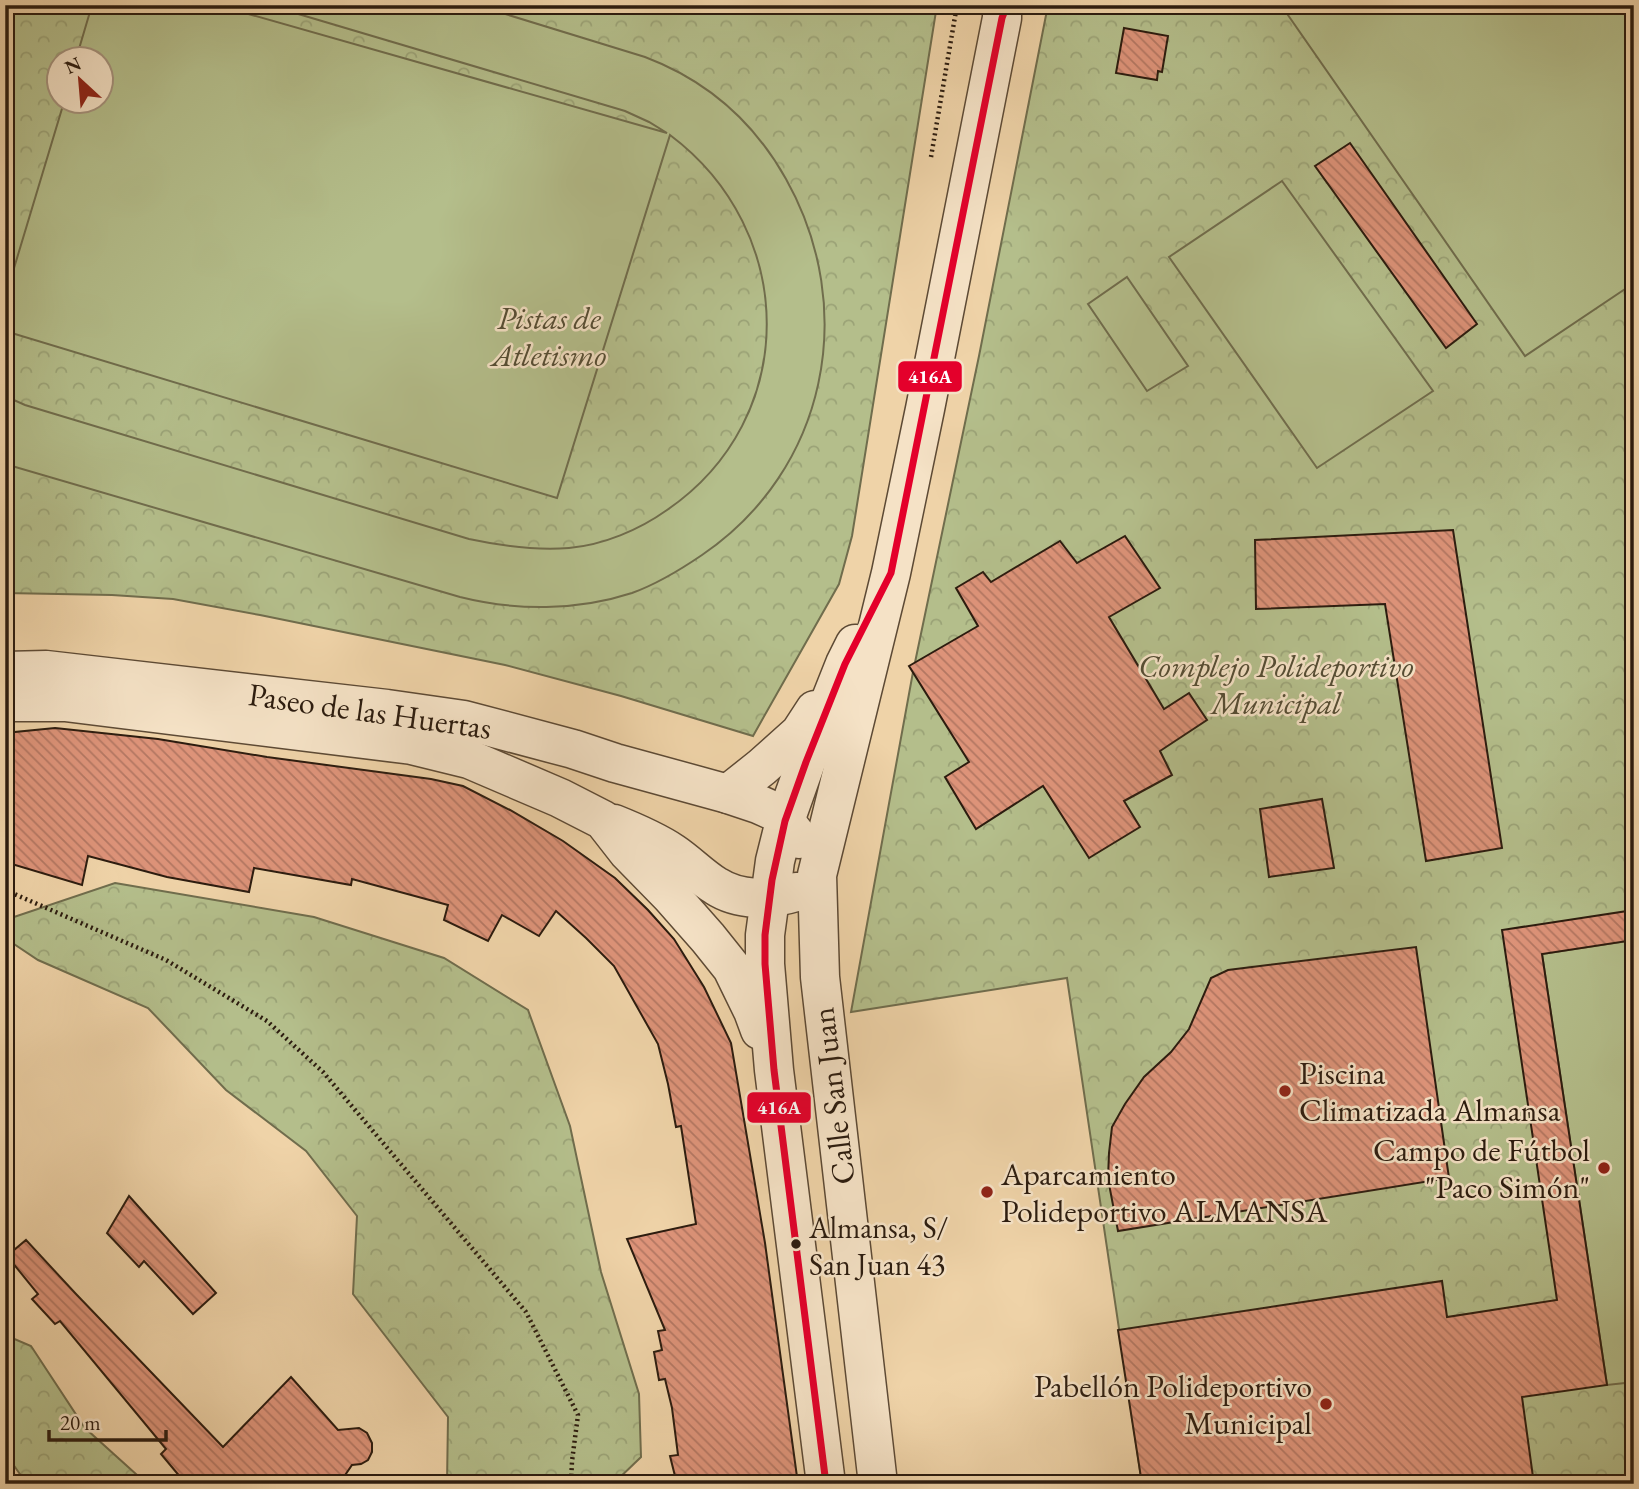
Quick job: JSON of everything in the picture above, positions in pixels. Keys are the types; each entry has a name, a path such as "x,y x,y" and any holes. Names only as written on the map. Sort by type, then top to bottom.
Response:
{"street":[{"path":"817,876 891,573 1004,10"},
{"path":"728,794 800,733 845,664 891,573"},
{"name":"Calle San Juan","path":"826,1484 774,1070 765,935 785,821 845,664"},
{"name":"Paseo de las Huertas","path":"5,671 47,670 464,720 758,804 785,821 800,841 817,876 796,891 773,879 749,898 725,891 645,837 469,759 422,747 65,702 5,702"},
{"name":"Paseo de las Huertas","path":"603,820 628,852 671,896 732,968 753,1011 774,1070"},
{"name":"Calle San Juan","path":"817,876 820,977 878,1484"}],"path":[{"path":"929,169 957,5"},
{"path":"5,890 166,960 267,1021 323,1072 526,1312 578,1415 571,1484"}],"green space":[{"name":"Pistas de Atletismo","path":"5,5 937,5 852,536 839,584 753,736 621,696 505,665 173,599 5,593"},
{"path":"92,5 217,5 667,133 625,111 268,5 476,5 645,57 688,78 726,105 743,121 773,158 786,179 808,229 821,281 824,333 818,384 803,433 778,479 744,520 702,555 659,581 611,599 568,606 525,607 460,597 5,464 5,396 25,405 469,539 519,547 569,548 608,540 645,524 667,510 711,471 742,426 761,376 767,324 761,272 742,221 712,175 670,135 557,498 5,331 5,298 60,116 116,116 116,46 80,46"},
{"name":"Complejo Polideportivo Municipal","path":"1048,5 1634,5 1634,1484 1142,1484 1067,978 851,1012 913,672"},
{"path":"1281,5 1634,5 1634,283 1525,356"},
{"path":"1282,181 1433,391 1317,468 1169,257"},
{"path":"1127,277 1188,366 1147,391 1088,304"},
{"path":"115,883 314,917 444,958 528,1010 570,1126 601,1272 639,1394 641,1457 613,1484 447,1484 448,1417 353,1294 357,1216 306,1151 226,1090 148,1008 38,960 5,938 5,920"},
{"name":"Campo de Fútbol \"Paco Simón\"","path":"1634,940 1634,1382 1607,1385 1542,954"},
{"path":"5,1335 31,1346 85,1428 147,1484 27,1484 5,1453"}],"building":[{"path":"1124,28 1168,36 1162,72 1158,71 1157,80 1116,73"},
{"path":"1350,143 1477,324 1446,348 1315,166"},
{"path":"1453,530 1502,848 1426,861 1385,604 1256,609 1255,540"},
{"path":"1125,536 1160,588 1109,617 1164,709 1189,693 1207,720 1160,751 1172,775 1124,801 1140,827 1089,858 1043,786 976,829 945,777 969,762 909,666 978,626 956,588 983,572 991,582 1060,541 1077,563"},
{"path":"55,728 158,739 463,786 563,841 615,878 648,910 674,939 704,987 731,1043 765,1243 798,1484 677,1484 670,1456 678,1455 672,1408 665,1379 659,1380 654,1352 662,1350 658,1331 665,1330 627,1239 696,1224 681,1126 676,1127 658,1044 614,966 556,911 539,936 502,915 488,941 444,920 448,905 352,879 351,885 254,868 249,892 167,877 88,856 82,885 5,862 5,733"},
{"path":"1322,799 1334,868 1269,877 1260,809"},
{"name":"Pabellón Polideportivo Municipal","path":"1634,910 1634,940 1542,954 1607,1385 1522,1397 1533,1477 1497,1484 1142,1484 1118,1330 1442,1281 1447,1317 1557,1300 1502,930"},
{"name":"Piscina Climatizada Almansa","path":"1416,947 1449,1178 1118,1231 1108,1179 1112,1127 1144,1077 1171,1052 1189,1029 1211,978 1228,970"},
{"path":"129,1196 216,1293 193,1314 144,1261 139,1267 107,1233"},
{"path":"26,1240 223,1447 291,1377 338,1430 359,1428 367,1433 372,1443 368,1460 352,1465 339,1484 186,1484 161,1454 166,1449 60,1321 55,1324 32,1299 38,1294 7,1256"}],"transit line":[{"name":"416A","path":"826,1484 774,1070 765,935 772,880 785,821 845,664 891,573 1002,18 1007,5"}],"place":[{"name":"Piscina Climatizada Almansa","path":"1285,1091"},
{"name":"Campo de Fútbol \"Paco Simón\"","path":"1604,1168"},
{"name":"Aparcamiento Polideportivo ALMANSA","path":"987,1192"},
{"name":"Almansa, S/ San Juan 43","path":"796,1244"},
{"name":"Pabellón Polideportivo Municipal","path":"1326,1404"}]}
